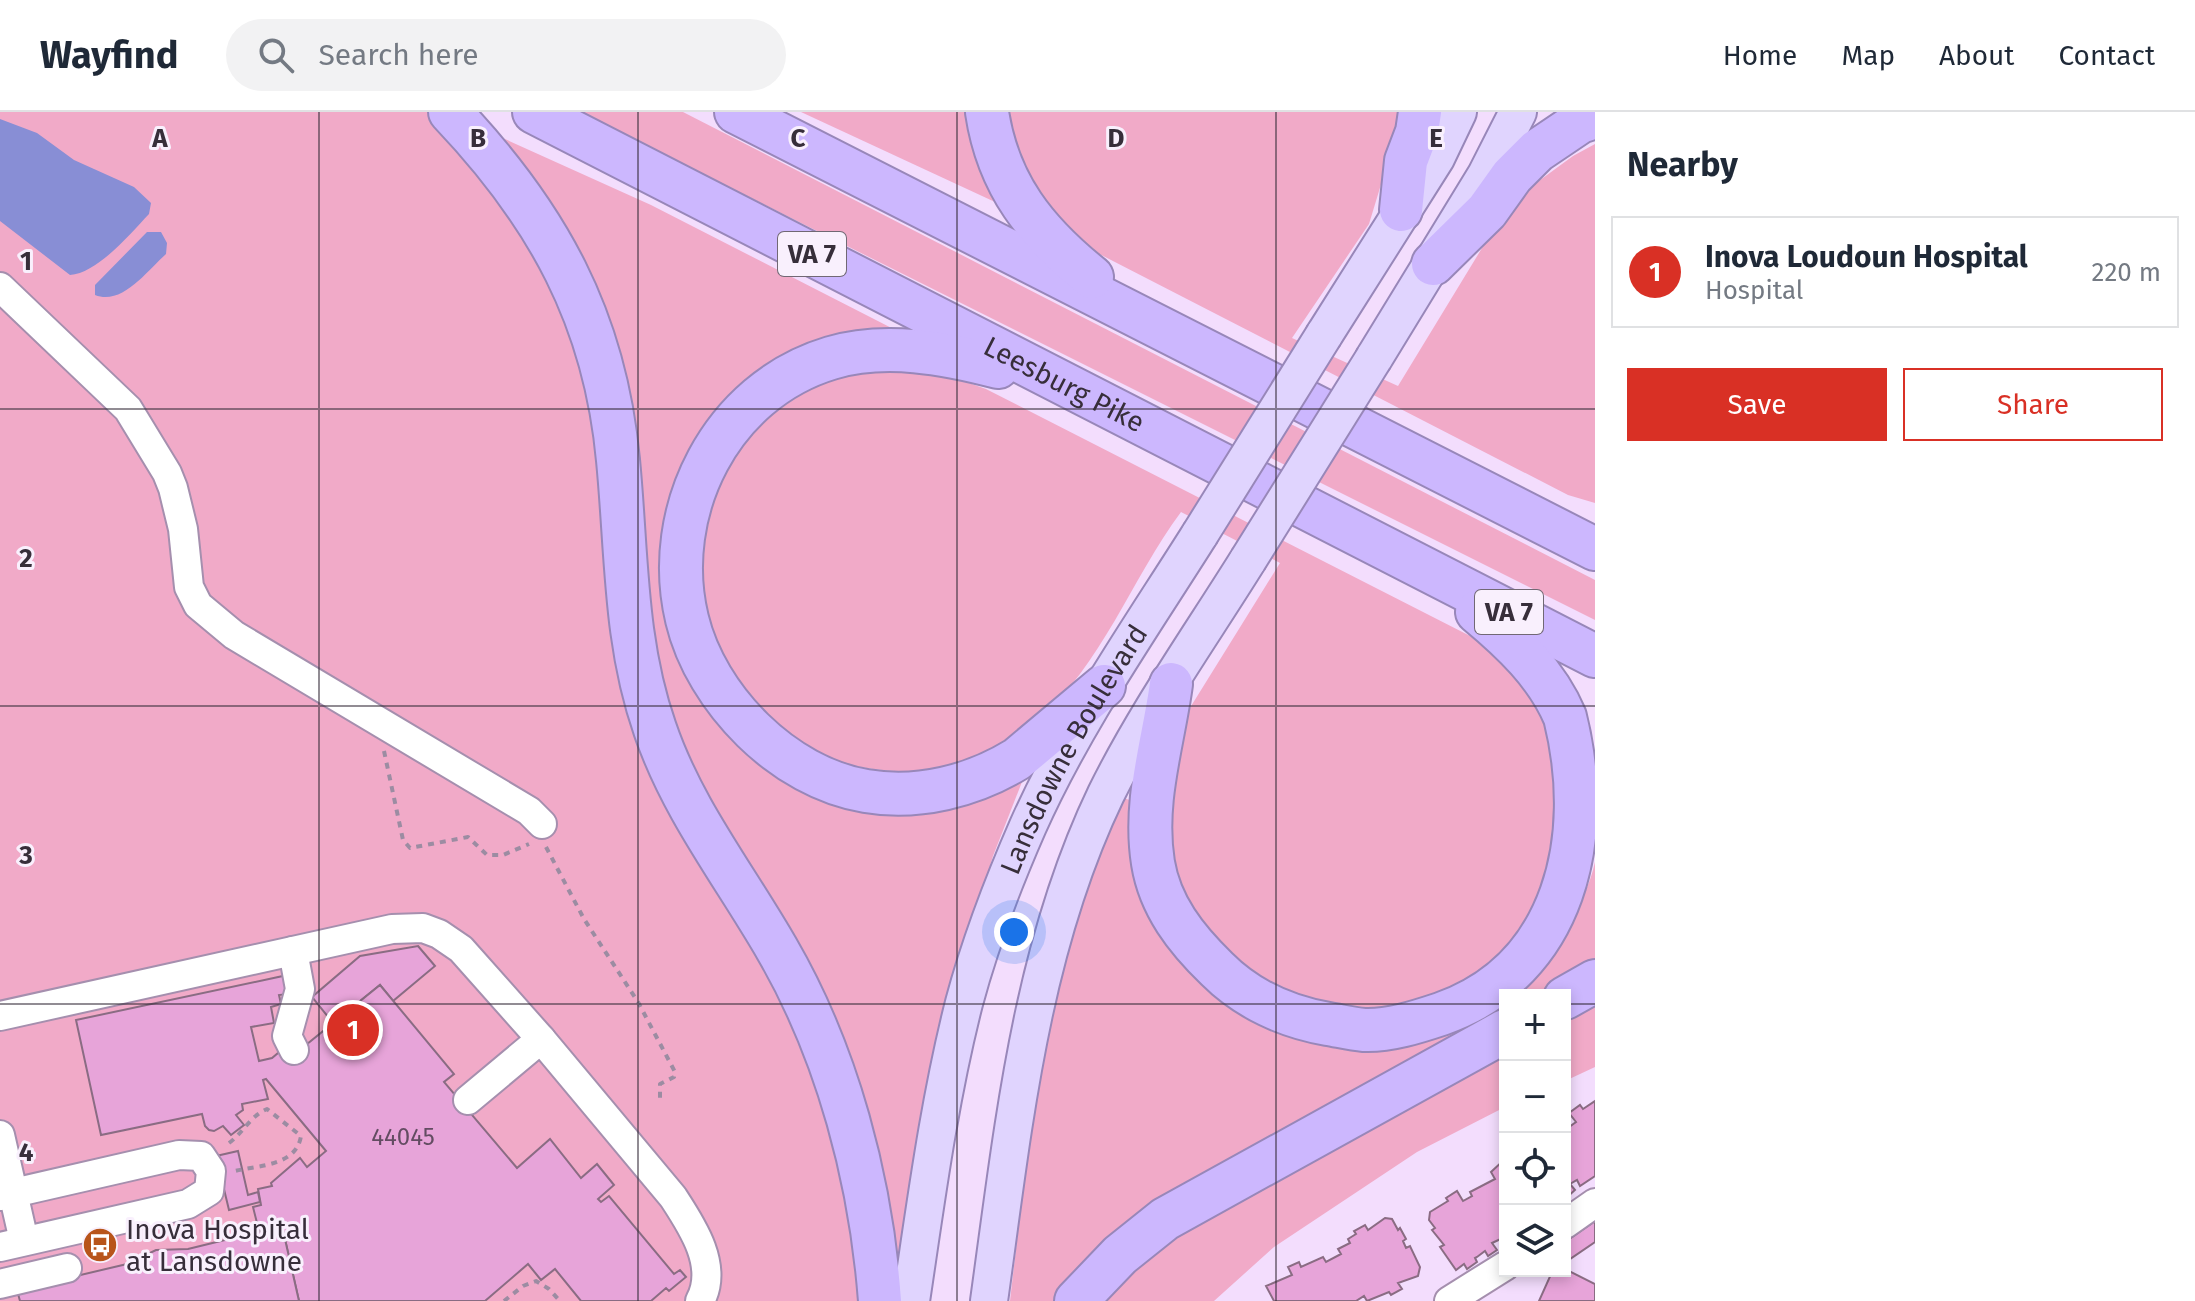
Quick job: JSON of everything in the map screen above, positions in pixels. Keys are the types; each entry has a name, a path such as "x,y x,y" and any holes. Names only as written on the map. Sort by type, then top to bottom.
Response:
{"highway":[{"path":"450,112 488,152 543,227 573,285 593,339 612,411 630,629 643,694 655,731 684,797 778,950 825,1051 841,1095 859,1166 880,1301"},
{"name":"Leesburg Pike","path":"534,112 1595,656"},
{"path":"736,112 1595,549"},
{"path":"987,112 990,133 1003,169 1020,203 1039,229 1071,260 1149,323"},
{"path":"1401,210 1406,161 1417,132 1420,112"},
{"path":"1433,264 1487,211 1512,176 1537,151 1580,122 1595,117"},
{"path":"1090,397 956,356 913,351 869,352 831,358 793,374 755,401 728,427 704,464 689,502 682,542 681,580 687,621 702,658 720,692 745,724 777,751 822,778 866,791 914,793 961,786 1017,759 1104,686"},
{"path":"1455,479 1595,522"},
{"path":"1171,684 1152,783 1149,828 1153,866 1164,902 1191,945 1231,984 1276,1010 1315,1022 1366,1030 1415,1023 1457,1008 1501,983 1534,951 1561,912 1578,870 1584,789 1576,749 1564,716 1532,664 1503,634 1423,568"},
{"path":"1571,995 1595,981"},
{"path":"1076,1301 1120,1255 1165,1219 1499,1034"}],"main road":[{"name":"Lansdowne Boulevard","path":"911,1301 946,1084 965,1001 994,913 1029,825 1081,723 1436,158 1458,112"},
{"name":"Lansdowne Boulevard","path":"989,1301 1042,973 1059,916 1105,797 1132,743 1433,264 1486,175 1518,112"}],"street":[{"path":"0,287 128,409 173,488 183,529 189,587 198,605 234,635 529,811 540,836"},
{"path":"0,1016 392,929 423,928 439,934 461,949 673,1197 691,1225 705,1257 707,1288 700,1301"},
{"path":"282,1042 300,989 293,951"},
{"path":"468,1100 541,1039"},
{"path":"0,1135 12,1244 188,1204 209,1191 211,1171 201,1156 179,1155 7,1195"},
{"path":"1571,1220 1595,1203"},
{"path":"0,1284 67,1268"},
{"path":"1449,1301 1499,1270"}],"path":[{"path":"383,749 403,840 410,848 468,837 487,855 503,855 540,836 584,919 638,1002 675,1072 674,1077 660,1084 660,1101"},
{"path":"229,1143 244,1132 254,1114 267,1109 301,1136 299,1146 283,1161 235,1171"},
{"path":"504,1301 523,1286 536,1281 560,1301"}],"shaded area":[{"path":"0,112 431,112 518,208 601,394 616,633 798,1022 828,1098 867,1301 0,1301"},
{"path":"579,112 683,112 1595,580 1595,620"},
{"path":"801,112 975,112 1000,197 995,202"},
{"path":"1003,112 1403,112 1369,224 1292,338 1398,386 1493,230 1532,186 1595,144 1595,503 1568,495 1076,242 1018,164"},
{"path":"485,130 651,205 915,340 725,417 679,643 831,792 1027,769 993,856 958,973 900,1291 722,840 666,714 627,459"},
{"path":"894,369 938,372 986,389 1478,640 1515,671 1560,744 1552,898 1477,981 1380,1013 1336,1010 1269,987 1219,949 1177,885 1165,799 1188,711 1280,563 1181,512 1080,674 1037,720 983,755 946,768 926,771 871,769 810,752 786,737 773,724 749,696 726,660 710,621 703,581 704,541 712,502 729,466 754,433 787,404 843,374"},
{"path":"1124,798 1135,802 1142,880 1286,1027 1499,996 1499,1025 1064,1301 1010,1301 1038,1057 1080,889"},
{"path":"1595,862 1595,971 1563,989 1511,989 1560,934 1589,882"},
{"path":"1595,995 1595,1067 1571,1078 1571,1061 1571,1009"},
{"path":"1499,1048 1499,1110 1417,1152 1274,1247 1214,1301 1097,1301 1151,1249"}],"water":[{"path":"0,119 37,133 74,160 134,187 151,203 149,214 103,260 81,273 70,275 0,221"},
{"path":"147,232 161,232 167,243 166,254 124,291 115,296 95,295 95,285"}],"building":[{"path":"418,946 435,966 393,1001 380,985 333,1023 312,997 360,956"},
{"path":"283,976 288,994 279,995 281,1004 271,1007 274,1023 251,1027 259,1061 272,1058 284,1048 291,1057 380,985 454,1074 444,1082 517,1168 550,1139 581,1178 597,1164 614,1185 598,1199 601,1202 609,1196 674,1274 680,1270 686,1277 651,1301 581,1301 555,1269 541,1280 528,1264 485,1301 299,1301 282,1226 259,1231 253,1207 261,1205 258,1189 272,1186 271,1183 300,1158 307,1167 326,1151 266,1079 263,1080 268,1099 242,1104 243,1110 236,1115 244,1125 231,1135 223,1126 209,1130 202,1114 101,1135 76,1020"},
{"path":"1595,1101 1595,1176 1580,1186 1577,1180 1571,1183 1571,1126 1576,1122 1571,1112 1580,1105 1583,1109"},
{"path":"238,1151 248,1195 258,1192 260,1202 229,1210 216,1156"},
{"path":"1499,1165 1499,1240 1492,1243 1497,1250 1488,1256 1485,1251 1467,1269 1464,1264 1456,1270 1440,1247 1444,1245 1432,1230 1435,1228 1429,1220 1430,1212 1457,1191 1463,1201 1472,1196 1470,1192 1495,1179 1491,1172"},
{"path":"1385,1218 1392,1219 1398,1230 1400,1228 1406,1239 1403,1241 1406,1248 1410,1246 1420,1267 1418,1276 1398,1283 1402,1289 1367,1301 1364,1296 1356,1301 1274,1301 1266,1286 1292,1275 1288,1267 1299,1262 1301,1267 1323,1257 1326,1262 1341,1254 1338,1249 1350,1243 1348,1239 1356,1234 1354,1231 1365,1225 1368,1230"},
{"path":"1595,1221 1595,1242 1571,1258 1571,1238"},
{"path":"282,1226 299,1301 20,1301 17,1290 127,1264 156,1250 188,1249"},
{"path":"1571,1272 1595,1284 1595,1301 1539,1301 1550,1277 1571,1277"}],"place":[{"name":"Inova Loudoun Hospital","path":"353,1030"},
{"name":"Inova Hospital at Lansdowne","path":"100,1245"}]}
